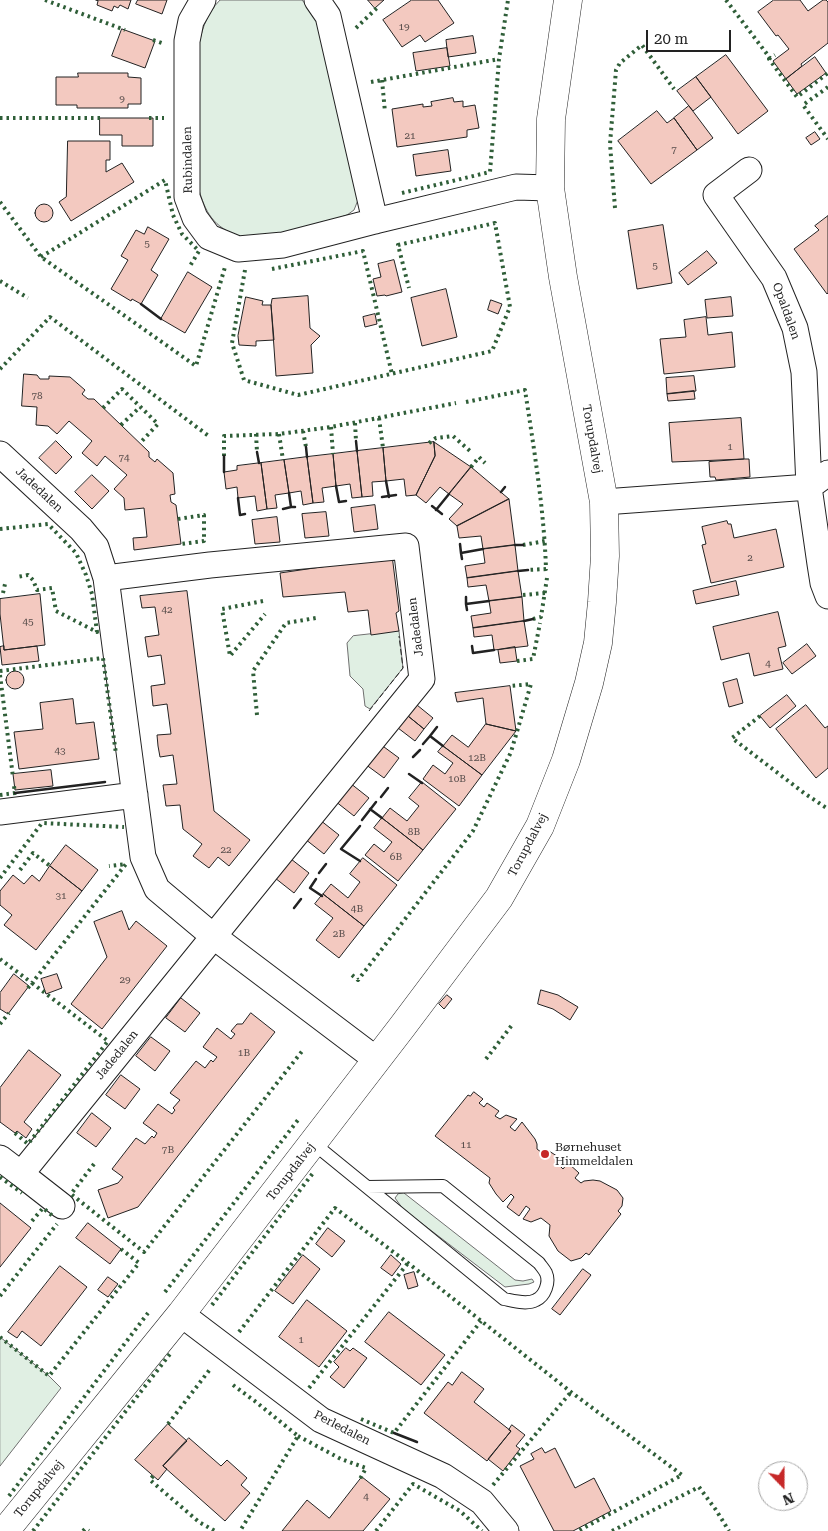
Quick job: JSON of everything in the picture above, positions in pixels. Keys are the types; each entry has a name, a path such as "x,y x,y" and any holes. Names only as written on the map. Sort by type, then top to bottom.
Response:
{"street":[{"name":"Rubindalen","path":"203,0 191,21 188,41 187,197 194,218 210,237 238,249 284,244 516,187 550,188"},
{"path":"317,0 328,16 375,221"},
{"name":"Torupdalvej","path":"5,1531 181,1314 314,1143 498,898 540,826 566,760 589,683 598,643 605,556 604,502 563,277 550,188 551,119 568,0"},
{"name":"Opaldalen","path":"749,170 716,195 774,278 795,328 804,372 819,480 820,564 823,583 828,596"},
{"name":"Jadedalen","path":"0,454 81,529 96,547 106,578 142,857 157,889 213,936 377,1060"},
{"path":"604,502 819,480"},
{"name":"Jadedalen","path":"21,1174 422,679 406,546 210,565 106,578"},
{"path":"0,812 135,795"},
{"path":"0,1158 62,1206"},
{"name":"Perledalen","path":"181,1314 321,1420 443,1476 482,1502 506,1531"}],"lane":[{"path":"314,1143 367,1187 504,1299 524,1302 536,1300 544,1293 548,1283 546,1273 539,1263 443,1186 367,1187"}],"green space":[{"path":"220,0 302,0 312,12 317,21 358,200 354,210 347,215 299,229 247,239 227,231 209,215 197,183 197,53 207,18"},
{"path":"399,631 403,668 370,709 365,706 363,689 350,676 347,643 353,636"},
{"path":"404,1193 515,1280 532,1279 534,1282 505,1287 403,1209 395,1198 398,1194"},
{"path":"0,1337 49,1376 61,1388 0,1466"}],"building":[{"path":"96,0 131,0 128,9 120,5 118,8 114,6 112,11 97,5 98,1"},
{"path":"138,0 167,0 162,14 136,4"},
{"path":"368,0 384,0 375,8"},
{"path":"412,0 438,0 454,23 425,42 420,35 402,47 383,20"},
{"path":"774,0 800,0 808,11 823,0 828,2 828,43 801,64 802,66 786,79 773,61 789,49 778,35 776,36 758,12"},
{"path":"122,29 155,41 145,68 112,56"},
{"path":"473,36 476,53 448,57 446,40"},
{"path":"447,48 450,66 416,71 413,53"},
{"path":"726,55 768,111 738,134 696,77"},
{"path":"815,57 826,73 797,94 786,79"},
{"path":"78,73 128,73 128,77 141,78 141,104 128,104 128,108 77,108 77,105 56,105 56,77 78,77"},
{"path":"696,77 711,97 693,111 677,91"},
{"path":"453,98 454,102 463,101 463,107 475,105 479,128 467,130 467,137 397,147 392,109 423,104 423,107 432,106 431,102"},
{"path":"689,106 713,138 697,150 674,118"},
{"path":"657,111 667,123 674,118 697,150 651,184 618,141"},
{"path":"100,118 153,118 153,146 122,146 122,135 100,135"},
{"path":"815,132 820,139 811,145 806,138"},
{"path":"68,141 110,141 110,160 106,160 106,172 122,163 134,182 71,221 59,202 66,197"},
{"path":"448,150 451,171 416,176 413,155"},
{"path":"44,204 50,207 53,213 50,219 44,222 38,219 35,213 38,207"},
{"path":"828,216 827,294 794,249 819,230 815,226"},
{"path":"663,225 672,283 637,289 628,231"},
{"path":"148,227 169,239 151,270 158,275 141,304 132,299 131,301 111,289 128,260 121,256 136,230 144,234"},
{"path":"707,251 717,263 688,285 679,273"},
{"path":"394,260 402,292 377,296 373,279 381,277 378,264"},
{"path":"188,272 212,287 185,333 161,319"},
{"path":"446,289 457,337 422,346 411,298"},
{"path":"308,296 310,328 320,336 311,345 313,373 276,376 272,299"},
{"path":"246,297 263,301 262,305 271,305 274,340 256,341 256,346 239,345 238,336"},
{"path":"731,297 733,316 707,318 705,300"},
{"path":"491,300 502,304 498,314 488,310"},
{"path":"375,314 377,324 365,327 363,317"},
{"path":"706,317 708,335 732,332 735,367 664,374 660,339 686,337 684,320"},
{"path":"24,374 37,375 40,379 49,379 49,376 70,377 85,390 82,394 88,399 94,399 149,452 149,457 155,462 157,459 173,473 175,494 170,495 171,502 176,505 181,544 134,550 133,538 147,537 144,508 125,510 124,498 114,489 127,475 105,456 97,466 82,453 92,441 69,421 57,434 48,426 36,425 37,407 22,406"},
{"path":"694,376 696,391 667,394 666,378"},
{"path":"694,391 695,399 668,401 667,394"},
{"path":"741,418 744,459 672,462 669,423"},
{"path":"56,441 72,457 56,474 39,458"},
{"path":"434,442 435,456 416,495 406,496 404,479 386,481 383,448"},
{"path":"434,442 471,467 449,494 440,487 426,503 416,495 435,456"},
{"path":"383,448 386,481 372,482 373,496 362,497 357,451"},
{"path":"357,451 362,497 352,498 350,484 336,486 333,454"},
{"path":"333,454 336,486 322,488 324,502 313,503 307,457"},
{"path":"307,457 313,503 303,505 301,491 289,493 284,460"},
{"path":"749,459 750,477 716,480 715,477 710,477 709,462"},
{"path":"284,460 289,493 275,495 277,508 267,509 261,463"},
{"path":"261,463 267,509 257,511 255,496 238,498 237,487 226,489 224,472 237,470 237,466"},
{"path":"471,467 509,499 457,526 449,519 463,504 449,494"},
{"path":"92,475 109,491 92,509 75,492"},
{"path":"509,499 515,545 483,549 481,536 459,538 457,526"},
{"path":"375,505 378,529 354,532 351,508"},
{"path":"326,512 329,536 305,538 302,514"},
{"path":"277,517 280,542 255,544 252,520"},
{"path":"727,521 728,524 731,524 734,538 776,529 784,567 711,583 702,545 706,544 702,527"},
{"path":"515,545 518,571 467,578 465,566 485,563 483,549"},
{"path":"392,555 399,611 396,613 399,631 371,635 368,610 348,612 345,592 283,597 280,573"},
{"path":"518,571 522,597 489,601 486,585 468,587 467,578"},
{"path":"736,581 739,595 696,604 693,591"},
{"path":"187,591 214,811 250,840 229,866 218,857 209,868 193,856 202,844 183,829 180,805 166,806 163,785 177,784 173,755 160,757 157,735 171,734 167,704 153,706 151,686 165,684 161,655 148,657 145,637 159,635 155,607 142,608 140,596"},
{"path":"40,594 45,645 4,650 0,599"},
{"path":"522,597 524,621 473,628 471,616 491,613 489,601"},
{"path":"778,612 786,646 778,648 783,669 754,676 749,653 721,660 713,627"},
{"path":"524,621 528,646 494,650 492,635 474,637 473,628"},
{"path":"807,644 816,656 792,674 783,663"},
{"path":"4,646 4,650 37,646 39,661 2,665 0,647"},
{"path":"515,647 517,661 500,663 498,650"},
{"path":"15,671 21,674 24,680 21,686 15,689 9,686 6,680 9,674"},
{"path":"737,679 743,703 729,707 723,683"},
{"path":"510,686 516,731 486,724 483,698 457,702 455,693"},
{"path":"787,695 796,706 770,728 760,716"},
{"path":"73,699 76,724 94,722 99,759 19,769 14,732 43,729 40,703"},
{"path":"417,705 433,718 424,729 408,716"},
{"path":"806,705 825,728 828,726 828,768 816,778 776,729"},
{"path":"408,716 424,729 415,741 398,728"},
{"path":"486,724 516,731 482,775 443,746 452,735 468,747"},
{"path":"380,744 399,758 384,778 365,764"},
{"path":"443,746 482,775 459,806 423,779 433,765 445,774 453,763 438,752"},
{"path":"51,770 53,786 15,790 13,774"},
{"path":"422,782 456,809 423,850 382,818 390,808 407,821 419,806 409,798"},
{"path":"350,783 369,798 354,816 335,801"},
{"path":"382,818 423,850 398,881 365,855 374,844 384,852 392,842 374,828"},
{"path":"320,820 339,835 324,854 305,839"},
{"path":"66,845 98,870 82,891 50,866"},
{"path":"363,858 397,885 364,926 323,894 331,884 348,898 360,882 350,874"},
{"path":"291,859 309,873 294,893 275,878"},
{"path":"50,866 82,891 36,950 4,925 12,915 0,905 0,891 13,875 24,884 32,875 39,881"},
{"path":"323,894 364,926 339,958 316,940 333,918 315,904"},
{"path":"122,911 129,930 136,921 167,946 102,1029 71,1004 107,957 94,922"},
{"path":"14,974 29,986 8,1014 0,1009 0,993"},
{"path":"57,974 62,988 46,994 41,979"},
{"path":"541,990 558,995 578,1007 570,1020 553,1009 538,1004"},
{"path":"447,995 452,999 444,1009 439,1004"},
{"path":"181,998 200,1013 185,1032 166,1018"},
{"path":"251,1013 275,1032 138,1207 108,1218 98,1190 118,1183 123,1177 112,1169 136,1138 145,1144 152,1136 154,1138 157,1133 143,1123 158,1104 172,1114 175,1110 173,1108 180,1100 170,1093 196,1061 205,1068 211,1060 213,1062 217,1057 203,1047 217,1028 231,1039 235,1034 231,1031 237,1024 242,1024"},
{"path":"151,1037 170,1051 155,1071 136,1056"},
{"path":"29,1050 61,1075 24,1122 32,1129 26,1138 17,1131 15,1133 0,1122 0,1088"},
{"path":"121,1075 140,1089 125,1109 106,1095"},
{"path":"474,1092 483,1099 479,1103 484,1107 487,1103 499,1111 495,1116 500,1119 506,1115 517,1119 510,1127 515,1131 522,1122 535,1139 537,1149 546,1156 549,1151 563,1160 559,1165 563,1169 568,1163 579,1173 575,1178 581,1183 593,1180 600,1181 617,1190 623,1198 622,1206 618,1211 621,1214 589,1255 586,1253 581,1258 571,1261 558,1251 549,1236 550,1225 541,1218 531,1222 523,1219 530,1209 526,1206 519,1216 507,1207 514,1197 511,1194 503,1202 489,1183 490,1178 435,1136 468,1095 470,1096"},
{"path":"92,1113 111,1128 96,1147 77,1133"},
{"path":"0,1203 31,1228 0,1267"},
{"path":"88,1223 121,1249 110,1264 76,1238"},
{"path":"328,1228 345,1241 332,1257 316,1244"},
{"path":"303,1255 320,1269 293,1304 275,1291"},
{"path":"391,1255 401,1264 392,1276 381,1268"},
{"path":"60,1266 87,1287 41,1346 22,1331 17,1338 8,1332"},
{"path":"583,1269 591,1275 560,1315 552,1309"},
{"path":"414,1272 418,1286 408,1289 404,1275"},
{"path":"108,1277 118,1284 108,1297 98,1290"},
{"path":"307,1300 347,1331 319,1367 279,1337"},
{"path":"389,1312 445,1355 421,1385 365,1342"},
{"path":"346,1348 350,1351 353,1348 367,1358 344,1388 330,1377 339,1367 334,1362"},
{"path":"462,1372 484,1389 474,1402 511,1431 487,1461 424,1413 448,1382 452,1385"},
{"path":"168,1424 187,1441 163,1466 167,1469 158,1480 135,1460"},
{"path":"512,1425 525,1435 516,1446 520,1449 503,1471 488,1459 511,1431 509,1430"},
{"path":"189,1438 221,1466 227,1460 247,1478 241,1485 250,1493 225,1521 163,1466"},
{"path":"542,1448 545,1453 555,1448 575,1488 594,1478 611,1511 573,1531 554,1531 520,1466 534,1459 531,1454"},
{"path":"362,1477 390,1499 363,1531 282,1531 307,1500 329,1518"}],"hedge":[{"path":"45,0 125,30"},
{"path":"402,193 490,172 499,59 508,0"},
{"path":"726,0 770,58 775,55"},
{"path":"356,28 379,6"},
{"path":"153,40 165,44"},
{"path":"615,208 610,144 616,70 620,63 642,45 674,89"},
{"path":"770,58 797,97 828,73"},
{"path":"371,82 499,59"},
{"path":"382,80 385,112"},
{"path":"828,87 803,105 828,139"},
{"path":"0,118 102,118"},
{"path":"149,118 164,118"},
{"path":"41,257 165,180 173,215 182,234 199,251 190,266"},
{"path":"0,202 41,257 196,366 225,267"},
{"path":"245,270 232,343 244,380 298,395 492,351 510,307 495,223 398,245 409,288"},
{"path":"272,269 363,251 392,374"},
{"path":"0,281 28,298"},
{"path":"0,369 50,317 210,437"},
{"path":"103,408 122,389 158,424 140,443"},
{"path":"466,402 525,390 541,502 546,569 528,570"},
{"path":"224,456 224,436 279,434 331,427 456,403"},
{"path":"121,425 140,407"},
{"path":"379,418 383,448"},
{"path":"355,423 356,441"},
{"path":"331,427 333,454"},
{"path":"303,431 306,447"},
{"path":"256,434 257,452"},
{"path":"279,434 283,460"},
{"path":"429,443 436,438 453,436 470,451"},
{"path":"471,467 479,457 485,463"},
{"path":"178,519 204,515 204,541 181,544"},
{"path":"0,529 48,524 76,553 92,594 97,632 56,611 52,588 37,590 33,580 28,575 17,577"},
{"path":"523,545 545,541"},
{"path":"533,619 541,617 547,578"},
{"path":"3,593 5,584"},
{"path":"523,595 545,593"},
{"path":"263,601 222,609 230,656 265,614"},
{"path":"257,715 253,671 286,623 316,618"},
{"path":"517,661 533,659 540,623"},
{"path":"0,671 103,658 116,754"},
{"path":"0,675 13,777"},
{"path":"352,975 358,980 473,831 511,752 531,684 510,686"},
{"path":"760,716 732,738 828,809"},
{"path":"0,795 15,793 14,786"},
{"path":"0,878 42,823 124,827"},
{"path":"20,870 33,853 50,866"},
{"path":"0,959 32,983 126,864 109,866"},
{"path":"15,1133 28,1144 108,1041 32,983 27,989"},
{"path":"0,1024 9,1013"},
{"path":"486,1059 512,1025"},
{"path":"94,1164 71,1194 144,1252 303,1050"},
{"path":"165,1292 298,1120"},
{"path":"212,1305 313,1173"},
{"path":"0,1177 22,1193"},
{"path":"32,1221 43,1208 54,1217"},
{"path":"239,1332 335,1208 408,1263 571,1392 682,1475 578,1531"},
{"path":"0,1296 57,1224"},
{"path":"0,1337 49,1376 139,1263 121,1249"},
{"path":"309,1388 408,1263"},
{"path":"9,1496 148,1313"},
{"path":"361,1419 394,1433 481,1321"},
{"path":"33,1531 170,1354"},
{"path":"168,1424 211,1368"},
{"path":"233,1385 298,1436 240,1531"},
{"path":"493,1485 571,1392"},
{"path":"298,1436 341,1459 366,1468 360,1479"},
{"path":"153,1476 150,1480 199,1522 215,1531"},
{"path":"376,1531 413,1484 460,1511 482,1531"},
{"path":"612,1531 699,1487 729,1531"},
{"path":"83,1531 85,1529 89,1531"}],"fence":[{"path":"369,711 403,668 399,636"}],"wall":[{"path":"141,304 161,319"},
{"path":"356,441 357,451"},
{"path":"306,447 307,457"},
{"path":"257,452 259,463"},
{"path":"224,456 224,472"},
{"path":"386,481 389,497"},
{"path":"336,486 339,502 346,501"},
{"path":"501,492 505,487"},
{"path":"289,493 291,507 295,507"},
{"path":"436,510 449,494"},
{"path":"382,497 396,495"},
{"path":"238,498 240,515 245,514"},
{"path":"432,506 442,514"},
{"path":"283,509 291,507"},
{"path":"460,544 461,553"},
{"path":"515,545 523,545"},
{"path":"462,559 461,553 483,549"},
{"path":"518,571 528,570"},
{"path":"466,597 466,604"},
{"path":"467,610 466,604 489,601"},
{"path":"524,621 533,619"},
{"path":"472,646 473,653 494,650"},
{"path":"437,727 430,736 443,746"},
{"path":"423,744 430,736"},
{"path":"413,757 420,750"},
{"path":"409,774 422,783"},
{"path":"15,793 105,782"},
{"path":"381,797 388,788"},
{"path":"362,820 376,802"},
{"path":"370,809 382,818"},
{"path":"360,826 341,849 360,861"},
{"path":"319,873 326,864"},
{"path":"316,879 310,888 322,896"},
{"path":"294,908 301,899"},
{"path":"394,1433 417,1442"}],"place":[{"name":"Børnehuset Himmeldalen","path":"545,1154"}]}
